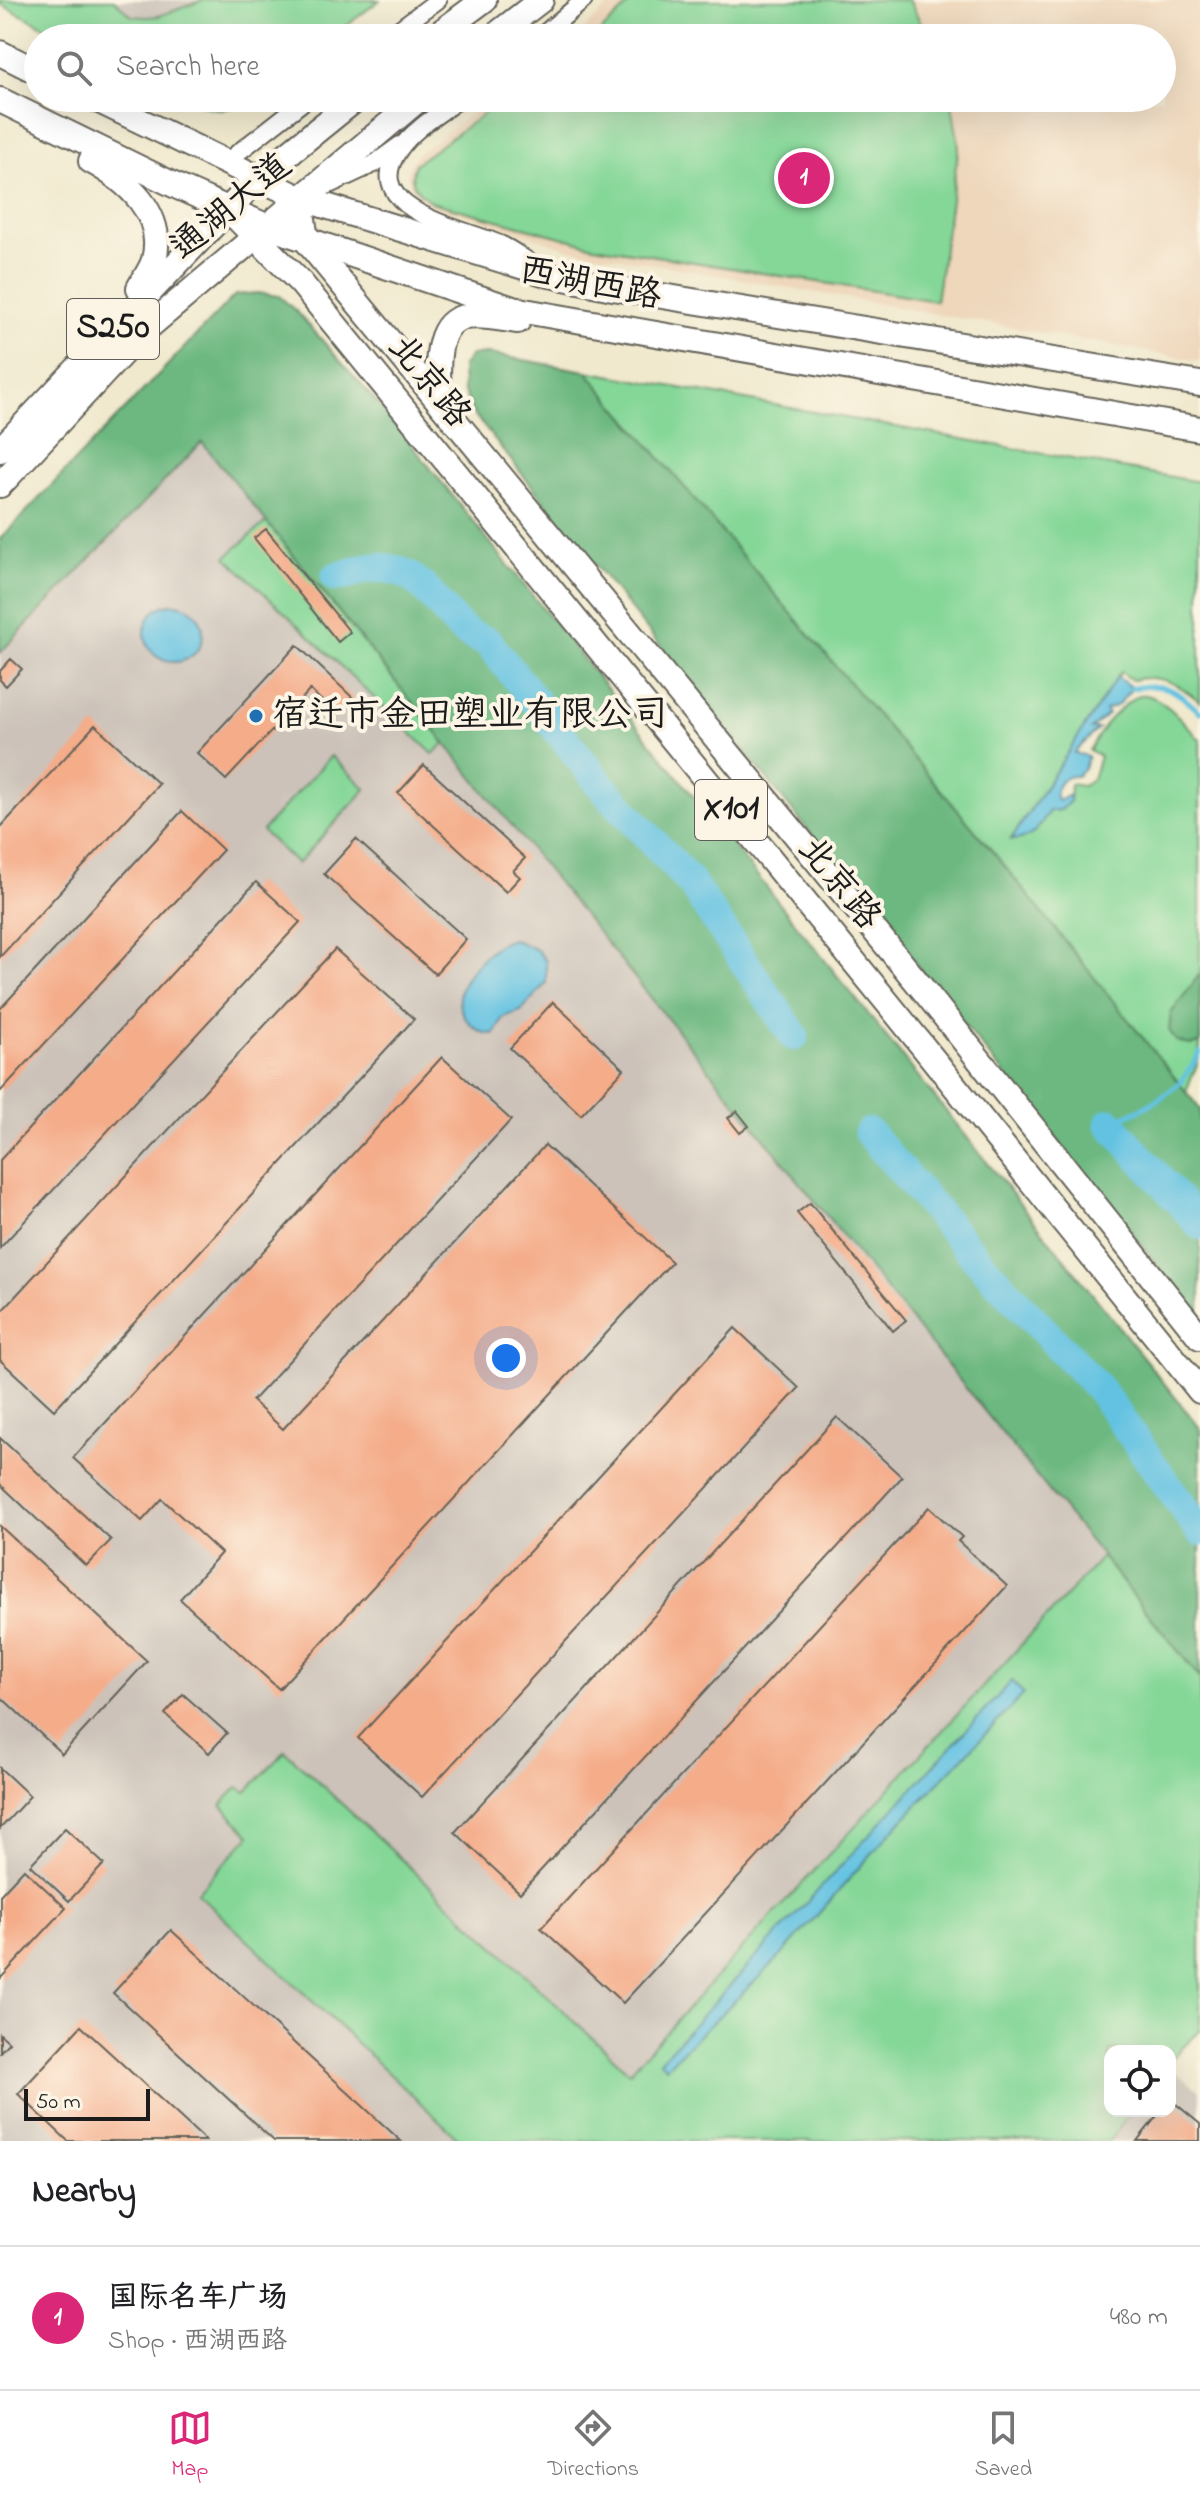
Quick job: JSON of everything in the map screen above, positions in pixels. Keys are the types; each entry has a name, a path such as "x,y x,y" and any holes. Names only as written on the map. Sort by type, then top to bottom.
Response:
{"main road":[{"path":"452,24 484,0"},
{"path":"510,24 541,0"},
{"path":"0,53 24,65"},
{"name":"西湖西路","path":"0,100 24,111"},
{"name":"西湖西路","path":"25,112 228,209 260,231 306,240 513,309 1200,429"},
{"name":"西湖西路","path":"122,112 300,198 550,275 613,288 1200,384"},
{"name":"通湖大道","path":"0,450 119,321 258,178 340,112"},
{"name":"通湖大道","path":"0,485 140,334 403,112"},
{"path":"0,113 116,175 135,191 148,211 156,250 153,263 119,321"},
{"path":"300,198 306,240"},
{"name":"北京路","path":"260,231 1200,1391"},
{"name":"北京路","path":"306,240 926,993 1200,1337"},
{"path":"439,398 437,361 446,333 462,317 531,322 568,320"}],"street":[{"path":"406,24 438,0"},
{"path":"556,24 584,0"},
{"path":"226,162 290,112"},
{"path":"300,198 374,164 443,112"},
{"path":"409,138 399,151 389,176 394,192 404,203 419,214 503,245 550,275"}],"shaded area":[{"path":"114,0 203,0 159,16 147,17 132,16"},
{"path":"615,0 1200,0 1200,361 570,249 431,206 417,197 409,185 407,172 416,155 473,112 1176,112 1176,24 590,24"},
{"path":"201,441 1102,1557 629,2072 703,2141 0,2141 0,653"},
{"path":"1176,2073 1200,2091 1200,2141 1110,2141 1128,2117 1176,2117"}],"green space":[{"path":"0,0 114,0 132,16 147,17 159,16 203,0 380,0 348,24 39,24 0,4"},
{"path":"634,0 909,0 922,24 609,24"},
{"path":"486,112 953,112 959,146 936,301 594,246 431,202 414,186 412,176 415,164"},
{"path":"257,293 279,296 299,314 387,414 1200,1428 1200,1678 202,442 0,653 0,539 235,295"},
{"path":"489,354 586,371 994,853 1200,1109 1200,1318 473,413 463,390 462,367 471,355"},
{"path":"586,371 1200,482 1200,702 1169,682 1151,678 1132,680 1121,672 1011,839 1029,835 1038,828 1049,811 1061,810 1070,801 1070,784 1083,786 1093,779 1100,756 1089,750 1108,722 1137,696 1148,695 1164,704 1200,740 1200,974 1171,1013 1190,1045 1200,1043 1197,1063 1186,1092 998,859"},
{"path":"266,522 445,743 433,754 226,557"},
{"path":"331,756 366,789 297,864 262,831"},
{"path":"1200,974 1200,1043 1190,1045 1176,1041 1169,1030 1171,1013"},
{"path":"1102,1557 1200,1678 1200,2031 1176,2054 1176,2045 1104,2045 1104,2117 1128,2117 1110,2141 461,2141 197,1893 250,1835 221,1805 238,1787 246,1792 285,1751 629,2072"}],"water":[{"path":"174,604 195,612 203,633 195,654 174,662 153,654 145,633 153,612"},
{"path":"1117,677 1132,688 1118,705 1105,710 1108,714 1091,729 1098,729 1074,753 1088,756 1084,769 1077,776 1063,780 1055,792 1057,801 1070,795 1070,801 1061,810 1049,811 1030,835 1011,840"},
{"path":"513,939 537,950 546,961 546,983 521,1011 503,1017 495,1033 488,1034 465,1017 459,1004 461,989 472,970 488,953"},
{"path":"1012,1681 1024,1694 891,1832 780,1957 666,2067 660,2061"}],"building":[{"path":"266,529 350,632 338,642 254,538"},
{"path":"297,645 353,698 337,715 310,690 226,780 197,753"},
{"path":"11,659 22,669 6,686 0,680 0,671"},
{"path":"95,725 159,784 0,957 0,828"},
{"path":"424,765 525,858 513,871 520,877 506,892 398,793"},
{"path":"182,811 223,850 0,1092 0,1009"},
{"path":"356,839 466,939 435,974 324,874"},
{"path":"256,882 300,922 0,1248 0,1160"},
{"path":"335,949 414,1019 54,1410 0,1360 0,1313"},
{"path":"553,1002 624,1069 581,1115 510,1048"},
{"path":"442,1057 511,1120 252,1401 283,1429 545,1145 672,1262 279,1689 180,1599 221,1553 162,1499 142,1521 73,1458"},
{"path":"737,1111 749,1126 740,1133 728,1118"},
{"path":"810,1203 906,1320 893,1331 797,1213"},
{"path":"735,1328 799,1388 422,1797 358,1738"},
{"path":"837,1417 902,1477 520,1893 455,1832"},
{"path":"0,1438 111,1540 86,1566 0,1484"},
{"path":"929,1507 962,1537 958,1541 1007,1586 623,2003 541,1928"},
{"path":"0,1526 147,1661 62,1754 0,1696"},
{"path":"183,1694 227,1733 209,1753 165,1714"},
{"path":"0,1768 30,1796 0,1829"},
{"path":"65,1828 104,1864 69,1901 30,1865"},
{"path":"24,1869 66,1908 0,1979 0,1895"},
{"path":"171,1930 401,2141 274,2141 113,1993"},
{"path":"81,2026 206,2141 68,2141 18,2094"},
{"path":"0,2034 9,2042 0,2052"},
{"path":"1176,2104 1200,2124 1200,2141 1137,2141 1156,2117 1176,2117"}],"waterway":[{"path":"336,577 372,568 399,571 421,585 459,627 488,642 605,790 691,883 794,1036"},
{"path":"1132,688 1154,686 1169,689 1200,712"},
{"path":"1110,1123 1171,1091 1200,1053"},
{"path":"1110,1123 1200,1225"},
{"path":"869,1133 984,1267 1099,1389 1200,1531"}],"place":[{"name":"国际名车广场","path":"804,178"},
{"name":"宿迁市金田塑业有限公司","path":"256,716"}]}
